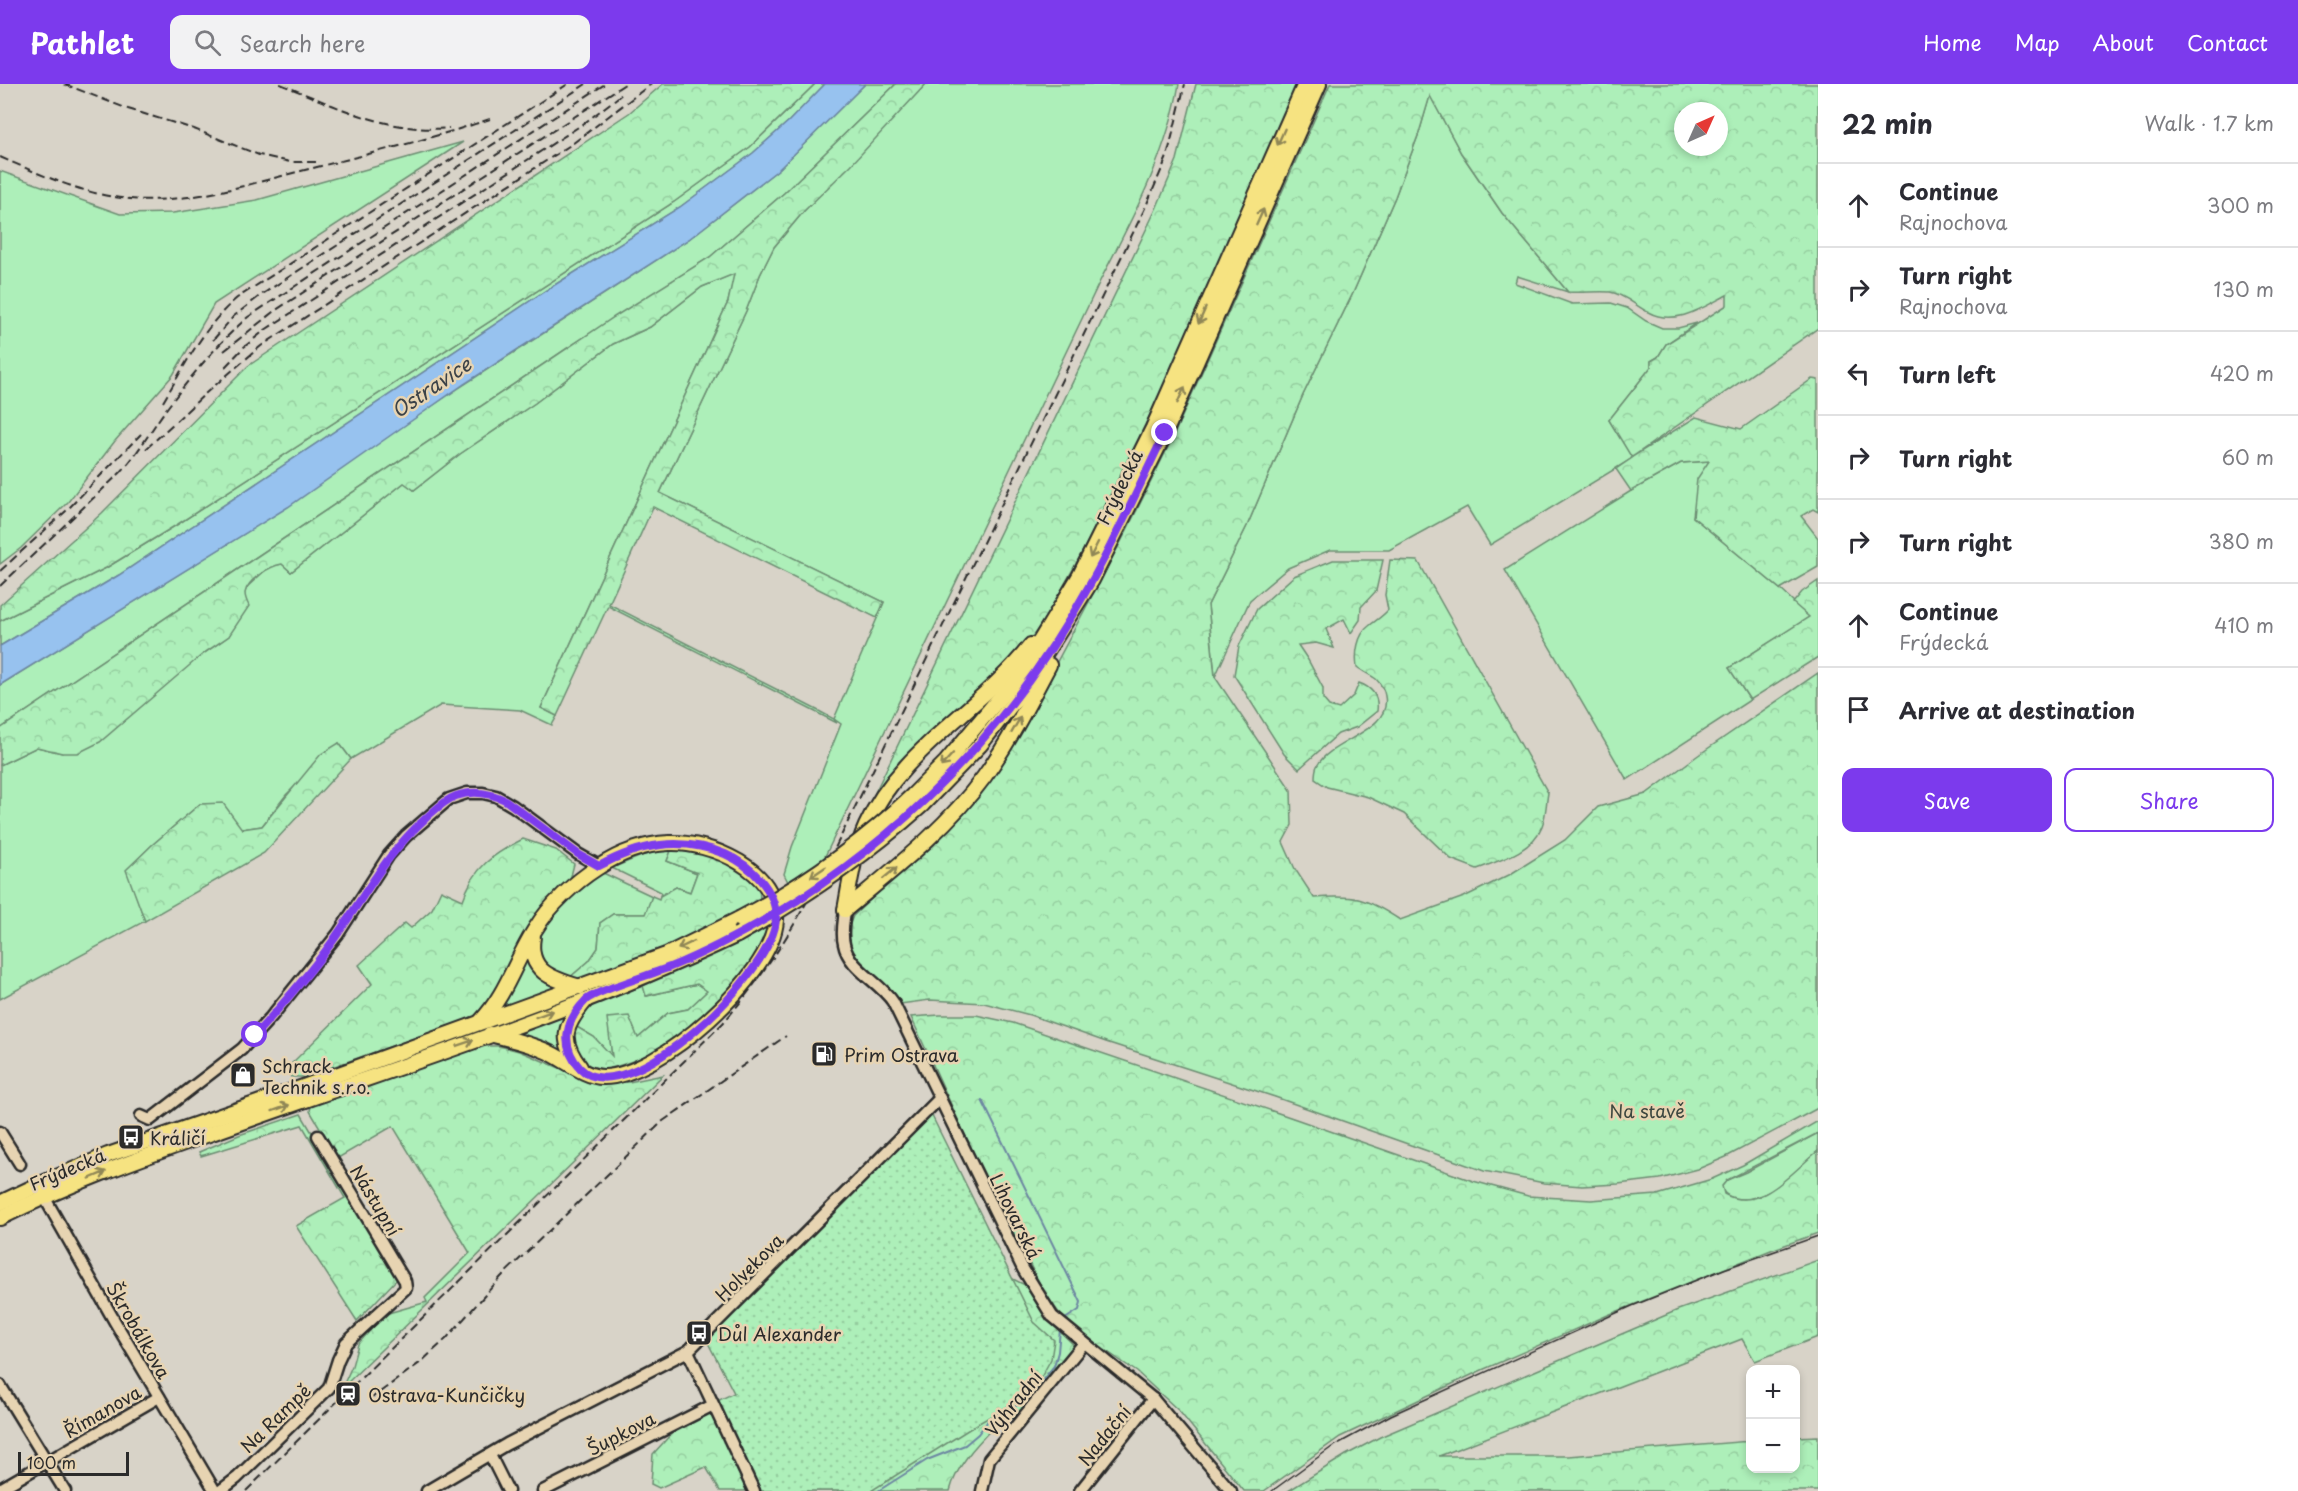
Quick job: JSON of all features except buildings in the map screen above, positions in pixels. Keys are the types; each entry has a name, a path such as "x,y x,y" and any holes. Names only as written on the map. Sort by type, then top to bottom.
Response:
{"main road":[{"name":"Frýdecká","path":"1086,579 1305,84"},
{"name":"Frýdecká","path":"917,800 1022,671 1086,579 1165,433 1319,84"},
{"path":"845,910 855,857 863,833 876,807 899,773 1001,677 1086,579"},
{"path":"845,910 927,840 984,777 1034,694 1086,579"},
{"path":"581,1069 569,1051 566,1033 584,993 739,919 788,892 917,800"},
{"path":"536,927 532,951 538,967 584,993 671,966 737,935 798,900 849,866 917,800"},
{"path":"478,1023 495,1006 503,993 536,927 561,898 599,866 629,852 655,844 682,843 704,847 735,859 757,876 771,898 776,919 770,940 752,972 726,1003 690,1035 649,1062 628,1072 604,1077 581,1069 531,1045 490,1034"},
{"name":"Frýdecká","path":"0,1218 41,1191 126,1148 478,1023 584,993"},
{"name":"Frýdecká","path":"0,1203 126,1164 490,1034 584,993"}],"street":[{"path":"141,1116 150,1120 242,1049 338,934 389,855 406,836 449,799 467,793 496,796 578,854 599,866"},
{"name":"Lihovarská","path":"845,910 843,937 847,953 856,966 879,985 893,1002 1031,1285 1058,1321 1153,1399 1231,1491"},
{"name":"Holvekova","path":"427,1491 507,1444 688,1351 940,1098"},
{"path":"0,1132 20,1164"},
{"name":"Nástupní","path":"318,1136 405,1281"},
{"name":"Škrobálkova","path":"41,1191 214,1491"},
{"name":"Na Rampě","path":"220,1491 237,1478 329,1388 346,1343 406,1288 405,1281"},
{"name":"Výhradní","path":"982,1491 989,1459 1084,1343"},
{"path":"688,1351 754,1491"},
{"path":"0,1385 64,1491"},
{"name":"Římanova","path":"0,1489 159,1397"},
{"name":"Nadační","path":"1080,1491 1153,1399"},
{"name":"Šupkova","path":"543,1491 713,1405"},
{"path":"490,1455 508,1491"}],"green space":[{"path":"663,84 815,84 750,147 674,202 178,524 106,568 0,621 0,605 102,513 248,366 629,113"},
{"path":"815,84 825,84 789,121 753,153 680,207 545,291 119,575 0,646 0,621 106,568 178,524 674,202 750,147"},
{"path":"865,84 896,84 784,193 710,257 566,349 0,729 0,685 250,530 456,390 689,239 779,169"},
{"path":"896,84 926,84 851,165 804,211 774,247 660,493 884,602 877,618 653,507 609,604 817,710 837,723 608,606 557,716 541,708 728,302 734,274 702,287 650,327 613,344 535,403 460,454 414,490 404,483 291,572 282,564 260,574 247,588 245,595 249,606 229,636 204,653 100,742 78,753 62,753 37,747 0,765 0,729 614,317 710,257 784,193"},
{"path":"926,84 1179,84 1166,136 1136,209 827,852 822,862 788,882 784,874 792,847 841,724 834,719 884,602 660,493 774,247 804,211"},
{"path":"1196,84 1299,84 1145,426 1053,605 1026,646 882,787 869,805 1156,209 1177,160"},
{"name":"Na stavě","path":"1330,84 1818,84 1818,328 1632,457 1696,417 1741,429 1812,379 1818,380 1818,512 1813,509 1801,516 1818,538 1818,567 1780,589 1693,517 1697,479 1709,461 1681,463 1631,491 1616,469 1632,458 1609,420 1651,367 1651,361 1658,357 1666,344 1727,305 1727,295 1689,314 1669,317 1648,312 1615,293 1568,292 1502,213 1461,153 1430,96 1395,197 1353,293 1303,395 1247,526 1208,605 1215,677 1291,790 1292,825 1283,842 1295,869 1314,898 1359,899 1378,906 1400,920 1464,897 1509,875 1565,840 1598,807 1646,794 1818,673 1818,1108 1726,1157 1698,1169 1660,1179 1618,1184 1582,1186 1544,1183 1484,1171 1275,1097 1030,1015 984,1003 930,1000 900,1004 851,951 846,933 853,916 933,841 1044,686 1124,536 1173,437"},
{"path":"1430,95 1461,153 1502,213 1568,292 1517,276 1515,283 1572,304 1611,303 1627,308 1646,321 1662,328 1678,328 1697,323 1666,344 1658,357 1651,361 1651,367 1609,420 1633,458 1490,545 1467,507 1389,550 1330,550 1288,568 1250,600 1215,677 1208,605 1247,526 1303,395 1353,293 1395,197 1419,133"},
{"path":"463,142 214,304 173,375 115,441 68,502 21,548 0,564 0,171 120,214 173,213 257,200"},
{"path":"735,273 728,302 541,708 557,716 552,725 520,710 441,705 351,759 339,743 286,795 262,826 242,829 200,804 127,870 145,921 0,999 0,765 37,747 62,753 229,636 247,587 270,566 282,564 291,572 405,482 414,490 460,454 535,403 613,344 650,327 702,287"},
{"path":"1710,461 1693,517 1810,617 1729,668 1750,700 1627,780 1505,570 1631,491 1681,463"},
{"path":"1333,560 1383,560 1376,591 1361,607 1360,620 1351,633 1344,619 1326,629 1334,648 1316,643 1298,645 1323,688 1323,699 1329,706 1339,709 1354,695 1359,683 1374,694 1377,711 1357,727 1338,734 1299,769 1284,754 1234,675 1239,646 1257,609 1294,576"},
{"path":"1390,560 1418,561 1548,793 1543,822 1531,842 1515,854 1477,869 1451,859 1404,814 1368,797 1327,787 1315,779 1316,768 1324,757 1370,727 1385,708 1382,687 1376,679 1357,667 1356,656 1362,634 1388,610 1385,595"},
{"path":"1818,581 1818,657 1750,700 1729,668 1809,617 1793,603 1802,592"},
{"path":"339,743 351,759 264,853 145,921 126,870 152,845 200,804 223,803 242,829 262,826 321,754"},
{"path":"523,839 556,850 574,864 570,880 530,924 492,998 474,1017 304,1077 291,1077 286,1069 372,984 359,965 405,923 411,928 432,909 441,890 463,900 479,870 494,856"},
{"path":"671,851 667,861 697,873 690,892 676,887 660,896 661,892 612,868 651,852"},
{"path":"671,851 694,851 742,868 759,884 760,900 676,944 578,980 568,979 589,961 598,948 600,923 613,914 645,914 652,896 659,899 660,896 676,887 690,892 697,873 667,861"},
{"path":"601,872 652,896 646,914 613,914 600,923 598,948 589,961 568,979 542,965 536,943 548,922 564,904"},
{"path":"768,925 752,959 731,988 704,1015 664,1046 632,1061 605,1069 590,1066 580,1056 574,1041 575,1026 594,1037 612,1056 607,1018 629,1016 638,1038 668,1013 688,1009 707,991 697,984 646,996 643,986"},
{"path":"528,948 564,987 495,1011"},
{"path":"697,984 708,991 688,1009 668,1013 638,1038 608,1018 612,1057 594,1037 575,1026 588,1010 613,995 643,986 647,996"},
{"path":"569,1014 569,1058 507,1035"},
{"path":"976,1015 1013,1023 1473,1181 1528,1196 1591,1200 1657,1195 1712,1179 1743,1165 1818,1121 1818,1133 1727,1180 1722,1186 1724,1194 1738,1199 1751,1199 1775,1188 1818,1151 1818,1233 1608,1315 1482,1370 1340,1437 1264,1491 1244,1491 1179,1411 1137,1372 1067,1324 1044,1292 977,1161 911,1017"},
{"path":"483,1046 500,1046 519,1051 593,1082 629,1082 663,1075 342,1388 352,1366 358,1344 385,1314 427,1302 425,1298 470,1253 393,1126 338,1158 310,1111 311,1106"},
{"path":"301,1114 398,1278 357,1321 296,1226 345,1198 302,1125 201,1156 199,1152 239,1135"},
{"path":"931,1114 1034,1322 1054,1340 1051,1359 1039,1381 1007,1407 871,1491 758,1491 715,1402 734,1393 706,1339"},
{"path":"1818,1133 1818,1151 1773,1190 1741,1199 1727,1195 1722,1190 1727,1180"},
{"path":"1818,1260 1818,1337 1755,1361 1742,1339 1439,1456 1569,1456 1746,1441 1746,1473 1800,1473 1800,1437 1818,1436 1818,1491 1288,1491 1380,1437 1678,1310"},
{"path":"1013,1279 1025,1285 1050,1322 1076,1347 1014,1419 1007,1413 966,1458 950,1491 720,1491 706,1467 659,1488 651,1484 653,1454 685,1419 709,1410 1024,1326"}],"water":[{"name":"Ostravice","path":"825,84 865,84 779,169 689,239 464,384 288,507 0,685 0,646 119,575 545,291 680,207 753,153 789,121"}],"waterway":[{"path":"982,1100 1081,1302 1079,1310 1062,1321"},
{"path":"878,1491 927,1460 965,1445 978,1434 990,1418 1003,1410 1024,1403 1054,1366 1060,1329"}],"tram line":[{"path":"1272,1491 1332,1447 1391,1415 1632,1306 1724,1269 1818,1236"}],"railway":[{"path":"64,84 128,109 194,129 259,155 290,162 316,162"},
{"path":"280,84 341,109 383,122 405,127 449,128"},
{"path":"163,402 205,333 237,298 568,84"},
{"path":"213,340 234,316 261,295 586,84"},
{"path":"0,586 121,472 197,370 248,317 605,84"},
{"path":"224,351 273,312 625,84"},
{"path":"146,449 261,346 572,144 651,84"},
{"path":"246,1491 723,1023 775,955 803,909 842,834 1146,206 1167,157 1185,84"},
{"path":"225,367 265,330 583,124 622,94"},
{"path":"0,157 32,171 96,193 130,199 173,199 259,182 420,140 490,119"},
{"path":"0,571 67,510 141,434"},
{"path":"369,1400 421,1362 446,1339 501,1277 663,1121 786,1036"}],"place":[{"name":"Prim Ostrava","path":"824,1054"},
{"name":"Schrack Technik s.r.o.","path":"243,1075"},
{"name":"Králičí","path":"131,1137"},
{"name":"Důl Alexander","path":"699,1333"},
{"name":"Ostrava-Kunčičky","path":"348,1394"}],"route":[{"path":"255,1035 338,934 372,879 406,836 449,799 462,794 483,793 505,800 578,854 599,866 639,848 664,843 682,843 704,847 732,857 747,867 761,881 773,903 775,911 776,915 776,919 772,937 758,963 739,989 714,1015 665,1053 644,1066 628,1072 599,1077 581,1069 569,1051 567,1027 574,1014 588,998 671,966 737,935 772,916 787,907 849,866 922,805 980,745 1019,695 1053,645 1092,580 1165,433"}]}
